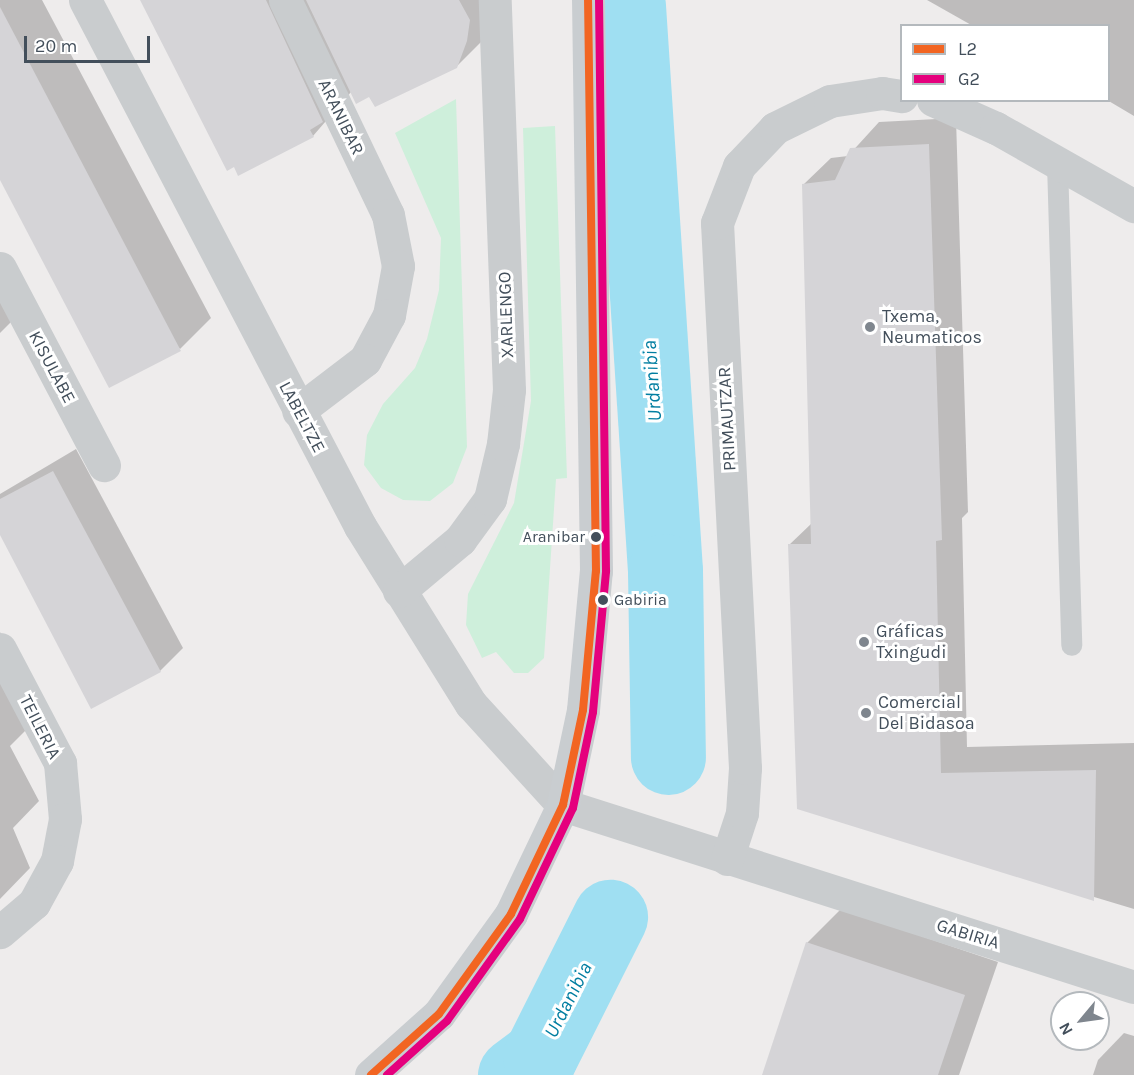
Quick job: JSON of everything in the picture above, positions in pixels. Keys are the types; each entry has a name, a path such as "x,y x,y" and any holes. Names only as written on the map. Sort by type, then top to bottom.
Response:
{"main road":[{"path":"371,1075 439,1014 511,914 563,805 583,710 596,571 588,0"}],"street":[{"name":"LABELTZE","path":"85,0 298,411 399,591 471,704 563,805"},
{"name":"ARANIBAR","path":"285,0 388,215 398,266 389,315 365,360 298,411"},
{"name":"XARLENGO","path":"399,591 460,540 490,499 503,444 509,390 495,0"},
{"name":"PRIMAUTZAR","path":"727,859 742,813 745,768 717,223 739,166 775,128 830,101 882,93 900,96"},
{"path":"937,102 1057,163 1134,206"},
{"name":"KISULABE","path":"0,268 104,465"},
{"name":"TEILERIA","path":"0,649 60,763 65,819 57,861 34,903 0,932"},
{"name":"GABIRIA","path":"563,805 1134,987"}],"lane":[{"path":"1057,163 1071,645"}],"green space":[{"path":"456,99 467,447 453,483 430,501 403,500 381,488 364,465 367,435 383,404 415,368 427,339 439,290 441,238 395,133"},
{"path":"555,126 567,478 556,479 544,658 528,673 514,673 496,652 482,658 466,625 468,594 514,503 531,401 523,128"}],"building":[{"path":"140,0 266,0 323,122 310,130 314,137 238,176 234,167 227,171"},
{"path":"306,0 459,0 470,20 467,41 457,68 375,107 369,97 356,104"},
{"path":"0,7 181,351 109,388 0,180"},
{"path":"929,144 942,540 936,541 941,773 1096,770 1094,901 797,809 788,544 811,544 802,184 835,180 850,148"},
{"path":"53,471 161,672 91,709 0,535 0,499"},
{"path":"806,942 965,995 938,1075 762,1075"}],"waterway":[{"name":"Urdanibia","path":"628,6 629,0"},
{"name":"Urdanibia","path":"628,6 665,571 668,757"},
{"name":"Urdanibia","path":"515,1075 540,1056 610,917"}],"transit line":[{"name":"L2","path":"371,1075 439,1014 511,914 563,805 583,710 596,571 588,0"},
{"name":"G2","path":"387,1075 447,1021 520,919 573,808 593,712 606,571 599,0"}],"place":[{"name":"Txema, Neumaticos","path":"870,327"},
{"name":"Aranibar","path":"596,537"},
{"name":"Gabiria","path":"603,600"},
{"name":"Gráficas Txingudi","path":"864,642"},
{"name":"Comercial Del Bidasoa","path":"866,713"}]}
